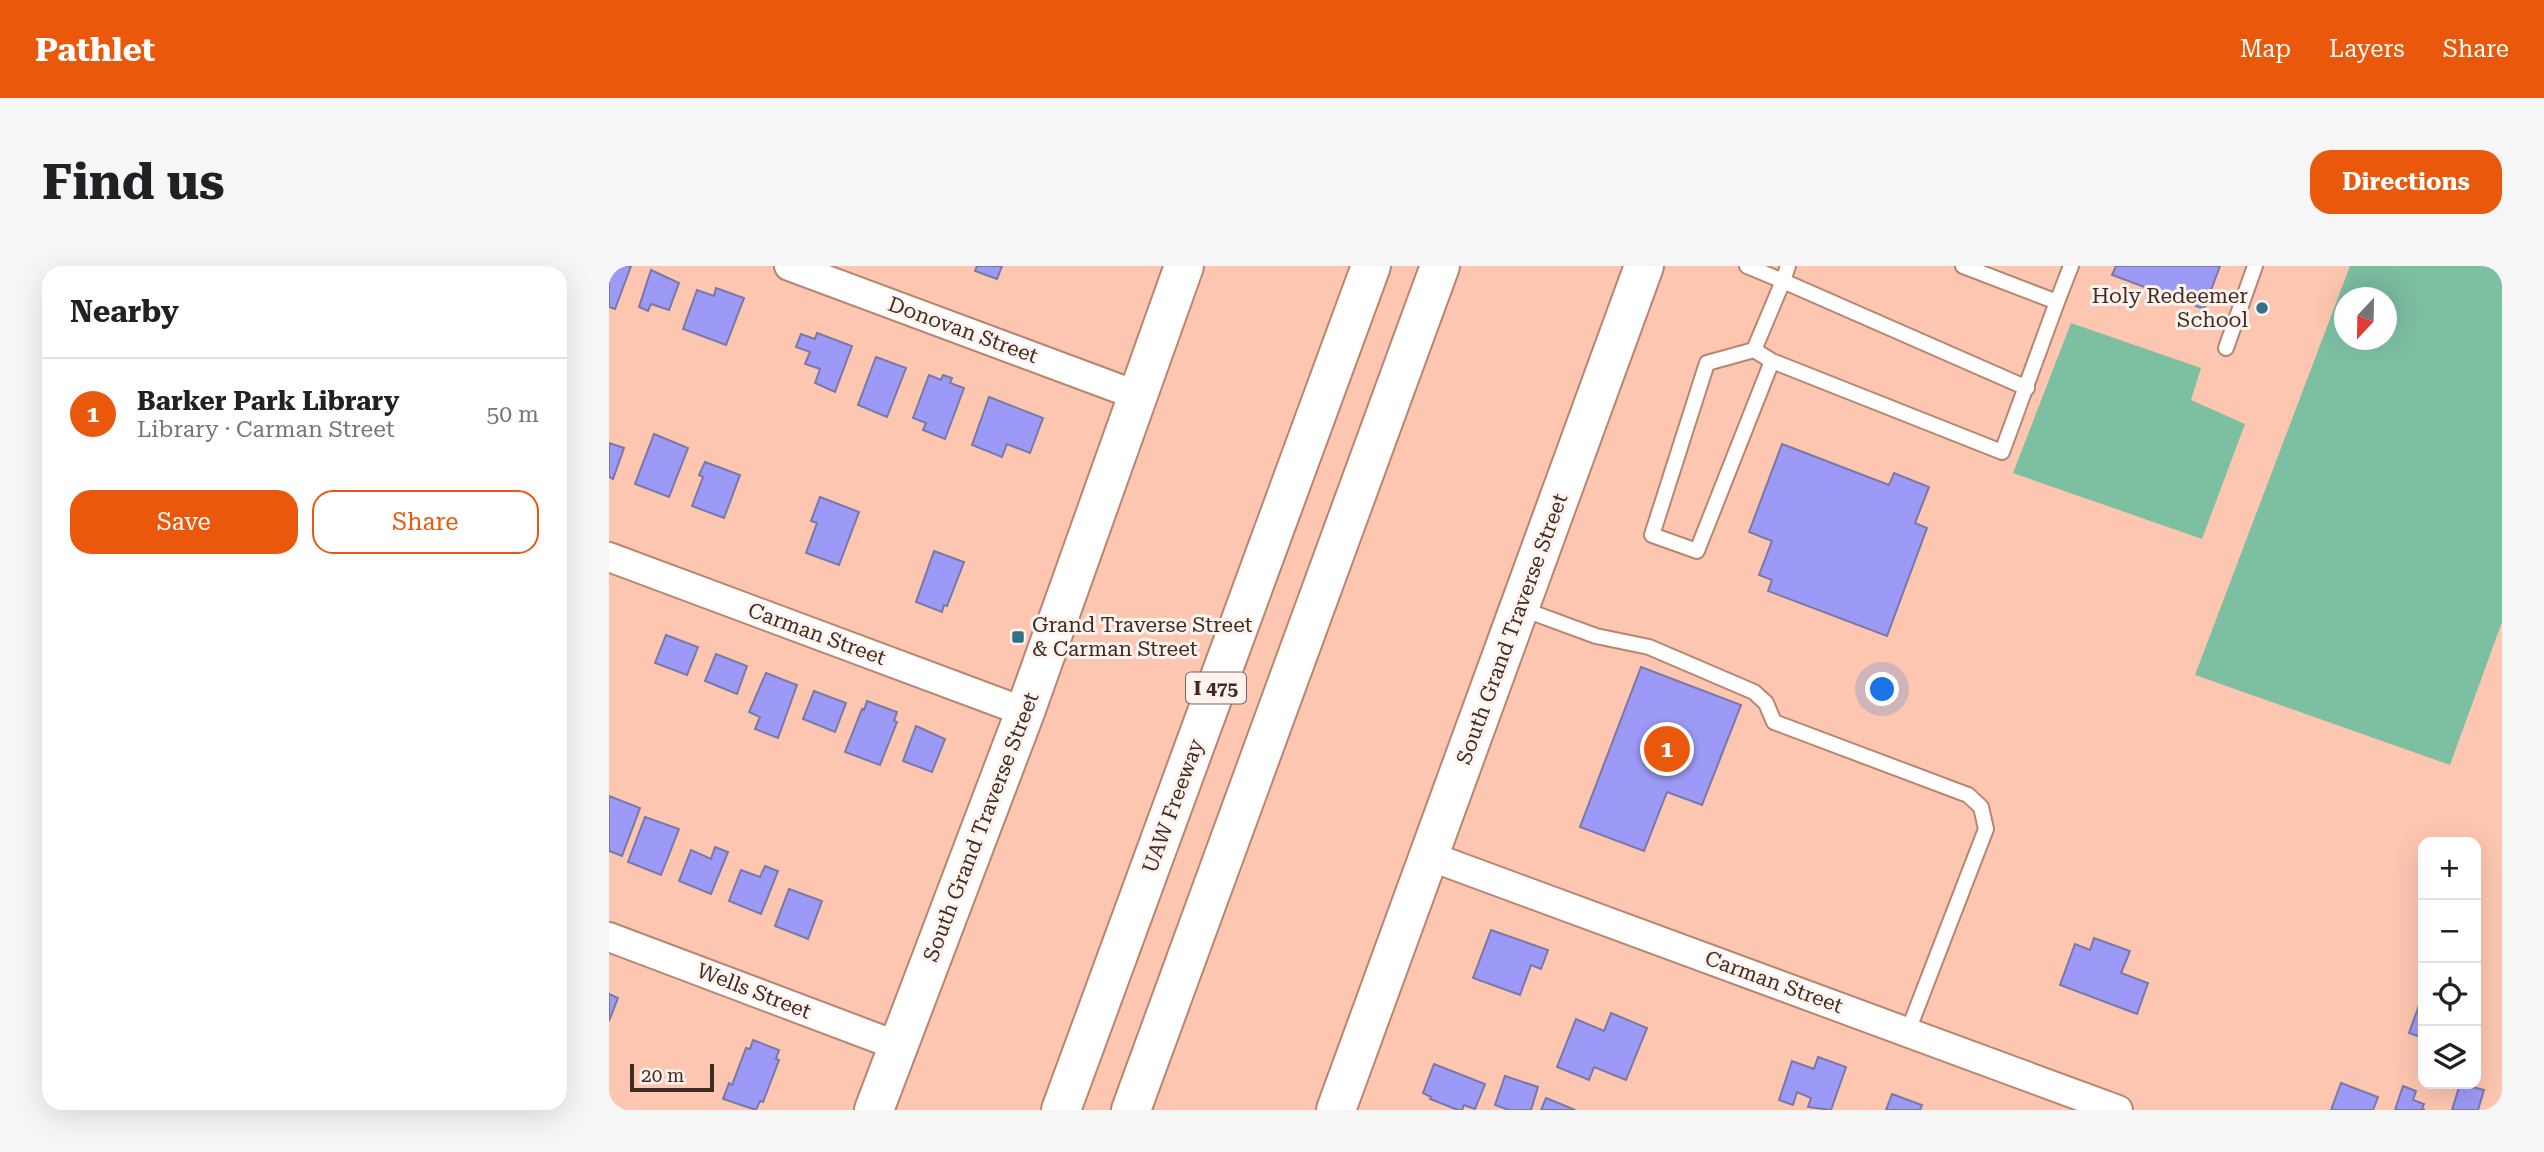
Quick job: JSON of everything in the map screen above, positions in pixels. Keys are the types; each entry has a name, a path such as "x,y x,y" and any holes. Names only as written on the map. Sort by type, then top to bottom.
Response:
{"main road":[{"name":"South Grand Traverse Street","path":"874,1110 1025,712 1184,266"},
{"name":"UAW Freeway","path":"1061,1110 1371,266"},
{"path":"1131,1110 1440,266"},
{"name":"South Grand Traverse Street","path":"1336,1110 1644,266"}],"street":[{"name":"Donovan Street","path":"789,266 1136,395"},
{"name":"Carman Street","path":"609,557 1025,712"},
{"name":"Carman Street","path":"1429,856 2118,1110"},
{"name":"Wells Street","path":"609,937 898,1046"}],"lane":[{"path":"1747,266 2027,388"},
{"path":"1754,350 1788,266"},
{"path":"1963,266 1984,270 2057,302"},
{"path":"1772,361 1697,551 1652,535 1707,363 1754,350 1772,361 2002,452 2071,266"},
{"path":"2227,348 2255,266"},
{"path":"1520,608 1596,636 1649,647 1754,692 1766,703 1774,722 1968,795 1981,807 1986,829 1908,1031"}],"green space":[{"path":"2350,266 2502,266 2502,622 2450,765 2195,675 2334,308 2334,350 2397,350 2397,287 2342,287"},
{"path":"2071,323 2201,368 2191,400 2245,424 2202,539 2013,473"}],"building":[{"path":"609,266 631,266 615,309 609,307"},
{"path":"977,266 1002,266 997,279 975,271"},
{"path":"2116,266 2220,266 2204,309 2112,275"},
{"path":"651,270 679,283 669,310 651,304 648,311 639,307"},
{"path":"716,288 744,298 726,345 683,329 697,290 714,296"},
{"path":"817,333 852,346 835,392 815,383 820,369 805,364 810,352 796,347 801,334 815,339"},
{"path":"876,357 906,368 887,417 858,405"},
{"path":"929,375 941,380 943,375 952,378 950,383 964,388 945,439 923,430 926,423 913,418"},
{"path":"989,397 1043,418 1030,453 1007,444 1002,457 972,445"},
{"path":"654,434 688,448 669,497 635,484"},
{"path":"609,443 624,448 613,479 609,477"},
{"path":"1782,444 1889,485 1894,473 1929,487 1915,523 1927,528 1887,636 1768,591 1772,580 1759,575 1772,541 1749,532"},
{"path":"705,462 740,475 724,518 692,506 703,477 699,475"},
{"path":"820,497 859,512 839,565 806,553 817,523 811,521"},
{"path":"934,551 964,562 947,606 944,605 942,612 916,602"},
{"path":"666,635 698,647 687,675 655,663"},
{"path":"716,654 747,666 737,694 705,681"},
{"path":"1641,667 1741,705 1702,805 1667,792 1644,851 1580,827"},
{"path":"766,673 797,685 778,738 755,729 760,717 749,712"},
{"path":"814,691 846,703 835,732 803,719"},
{"path":"867,701 897,712 894,721 897,722 880,765 845,752"},
{"path":"916,726 945,739 932,772 903,761"},
{"path":"609,796 640,808 622,856 609,851"},
{"path":"645,817 679,829 661,875 628,862"},
{"path":"715,847 728,852 711,894 679,881 691,850 711,859"},
{"path":"765,866 778,871 761,914 729,901 741,870 760,877"},
{"path":"789,889 822,901 808,939 775,926"},
{"path":"1491,930 1548,950 1541,969 1531,965 1520,995 1473,978"},
{"path":"2094,938 2130,951 2121,973 2148,983 2137,1014 2060,985 2075,944 2090,950"},
{"path":"609,994 618,998 609,1021"},
{"path":"2418,1008 2418,1036 2409,1033"},
{"path":"1611,1013 1647,1028 1626,1080 1594,1067 1589,1080 1557,1067 1576,1019 1604,1031"},
{"path":"753,1040 779,1050 776,1059 779,1060 763,1102 760,1101 756,1110 723,1099 729,1083 732,1085 746,1048 750,1049"},
{"path":"1818,1057 1846,1067 1831,1110 1808,1107 1811,1098 1797,1092 1793,1105 1779,1100 1792,1061 1814,1069"},
{"path":"1434,1064 1485,1084 1475,1109 1464,1105 1462,1110 1458,1110 1430,1099 1431,1097 1423,1093"},
{"path":"1505,1076 1538,1087 1531,1110 1509,1110 1495,1105"},
{"path":"2341,1083 2378,1097 2373,1110 2331,1110"},
{"path":"2403,1086 2416,1091 2413,1100 2424,1104 2422,1109 2425,1110 2395,1110"},
{"path":"2458,1089 2484,1090 2478,1110 2452,1110"},
{"path":"1892,1094 1922,1105 1920,1110 1886,1110"},
{"path":"1546,1098 1575,1110 1541,1110"}],"place":[{"name":"Holy Redeemer School","path":"2262,308"},
{"name":"Grand Traverse Street & Carman Street","path":"1018,637"},
{"name":"Barker Park Library","path":"1667,749"}]}
